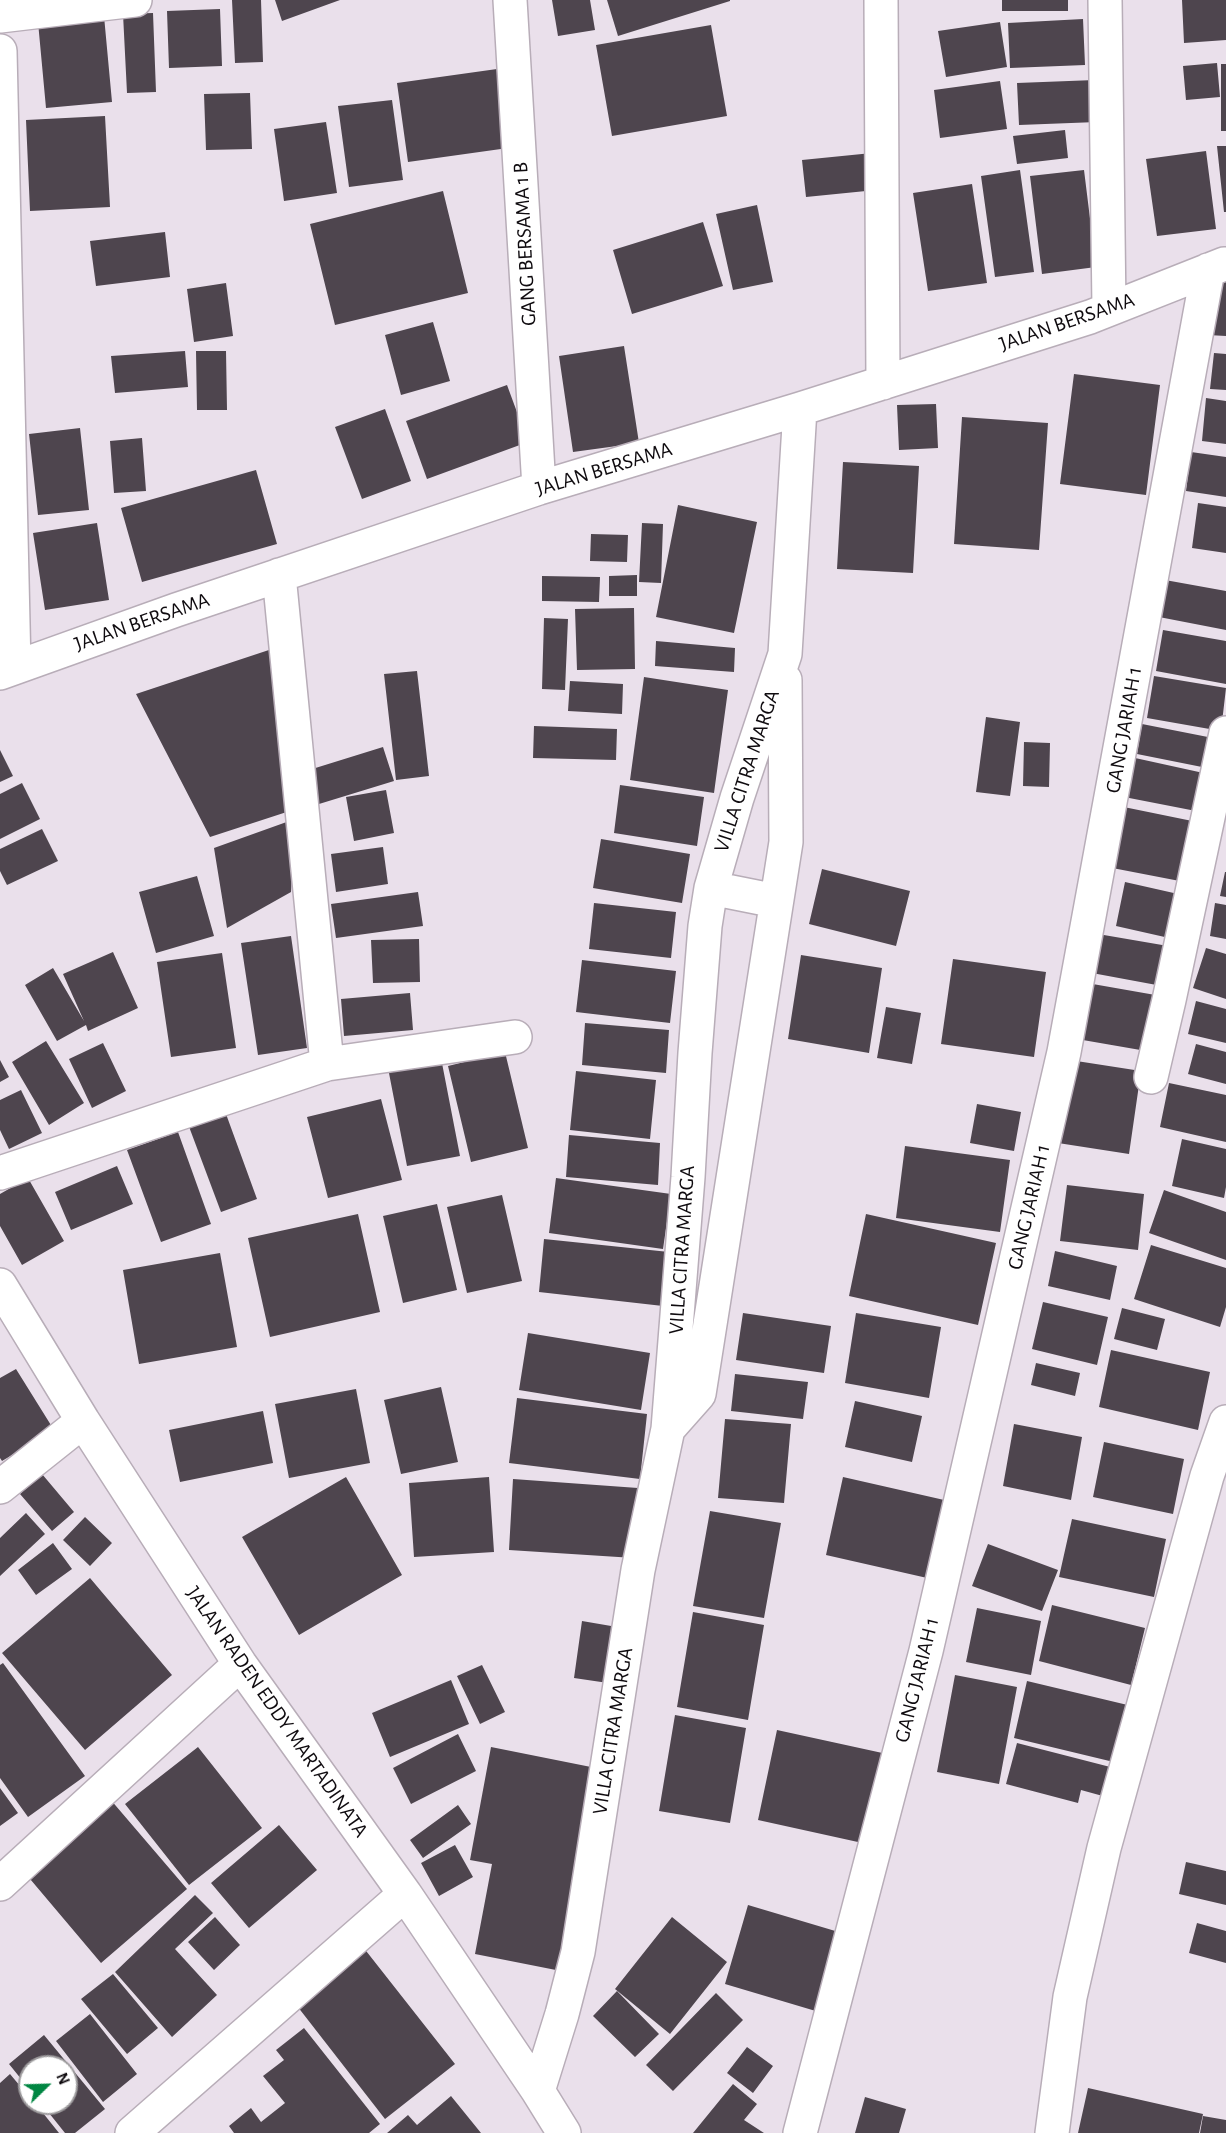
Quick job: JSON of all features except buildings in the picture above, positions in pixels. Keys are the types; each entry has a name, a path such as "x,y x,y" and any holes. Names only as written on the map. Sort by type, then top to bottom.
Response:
{"street":[{"path":"0,16 135,0"},
{"name":"GANG BERSAMA 1 B","path":"510,0 539,488"},
{"path":"881,0 883,383"},
{"path":"1105,0 1109,309"},
{"path":"0,51 7,670"},
{"name":"JALAN BERSAMA","path":"7,670 279,575 539,488 883,383 1109,309 1217,266"},
{"name":"GANG JARIAH 1","path":"800,2133 926,1651 1064,1052 1217,266"},
{"name":"VILLA CITRA MARGA","path":"538,2091 578,1952 639,1570 668,1429 705,926 711,888 736,798 785,654 800,409"},
{"path":"279,575 327,1064"},
{"path":"668,1429 699,1394 786,842 785,654"},
{"path":"1151,1077 1226,733"},
{"path":"711,888 776,901"},
{"path":"0,1173 327,1064 515,1037"},
{"name":"JALAN RADEN EDDY MARTADINATA","path":"0,1285 83,1421 240,1664 405,1894 564,2133"},
{"path":"0,1487 83,1421"},
{"path":"1052,2133 1070,1997 1104,1848 1207,1476 1226,1422"},
{"path":"0,1884 240,1664"},
{"path":"132,2133 405,1894"}]}
